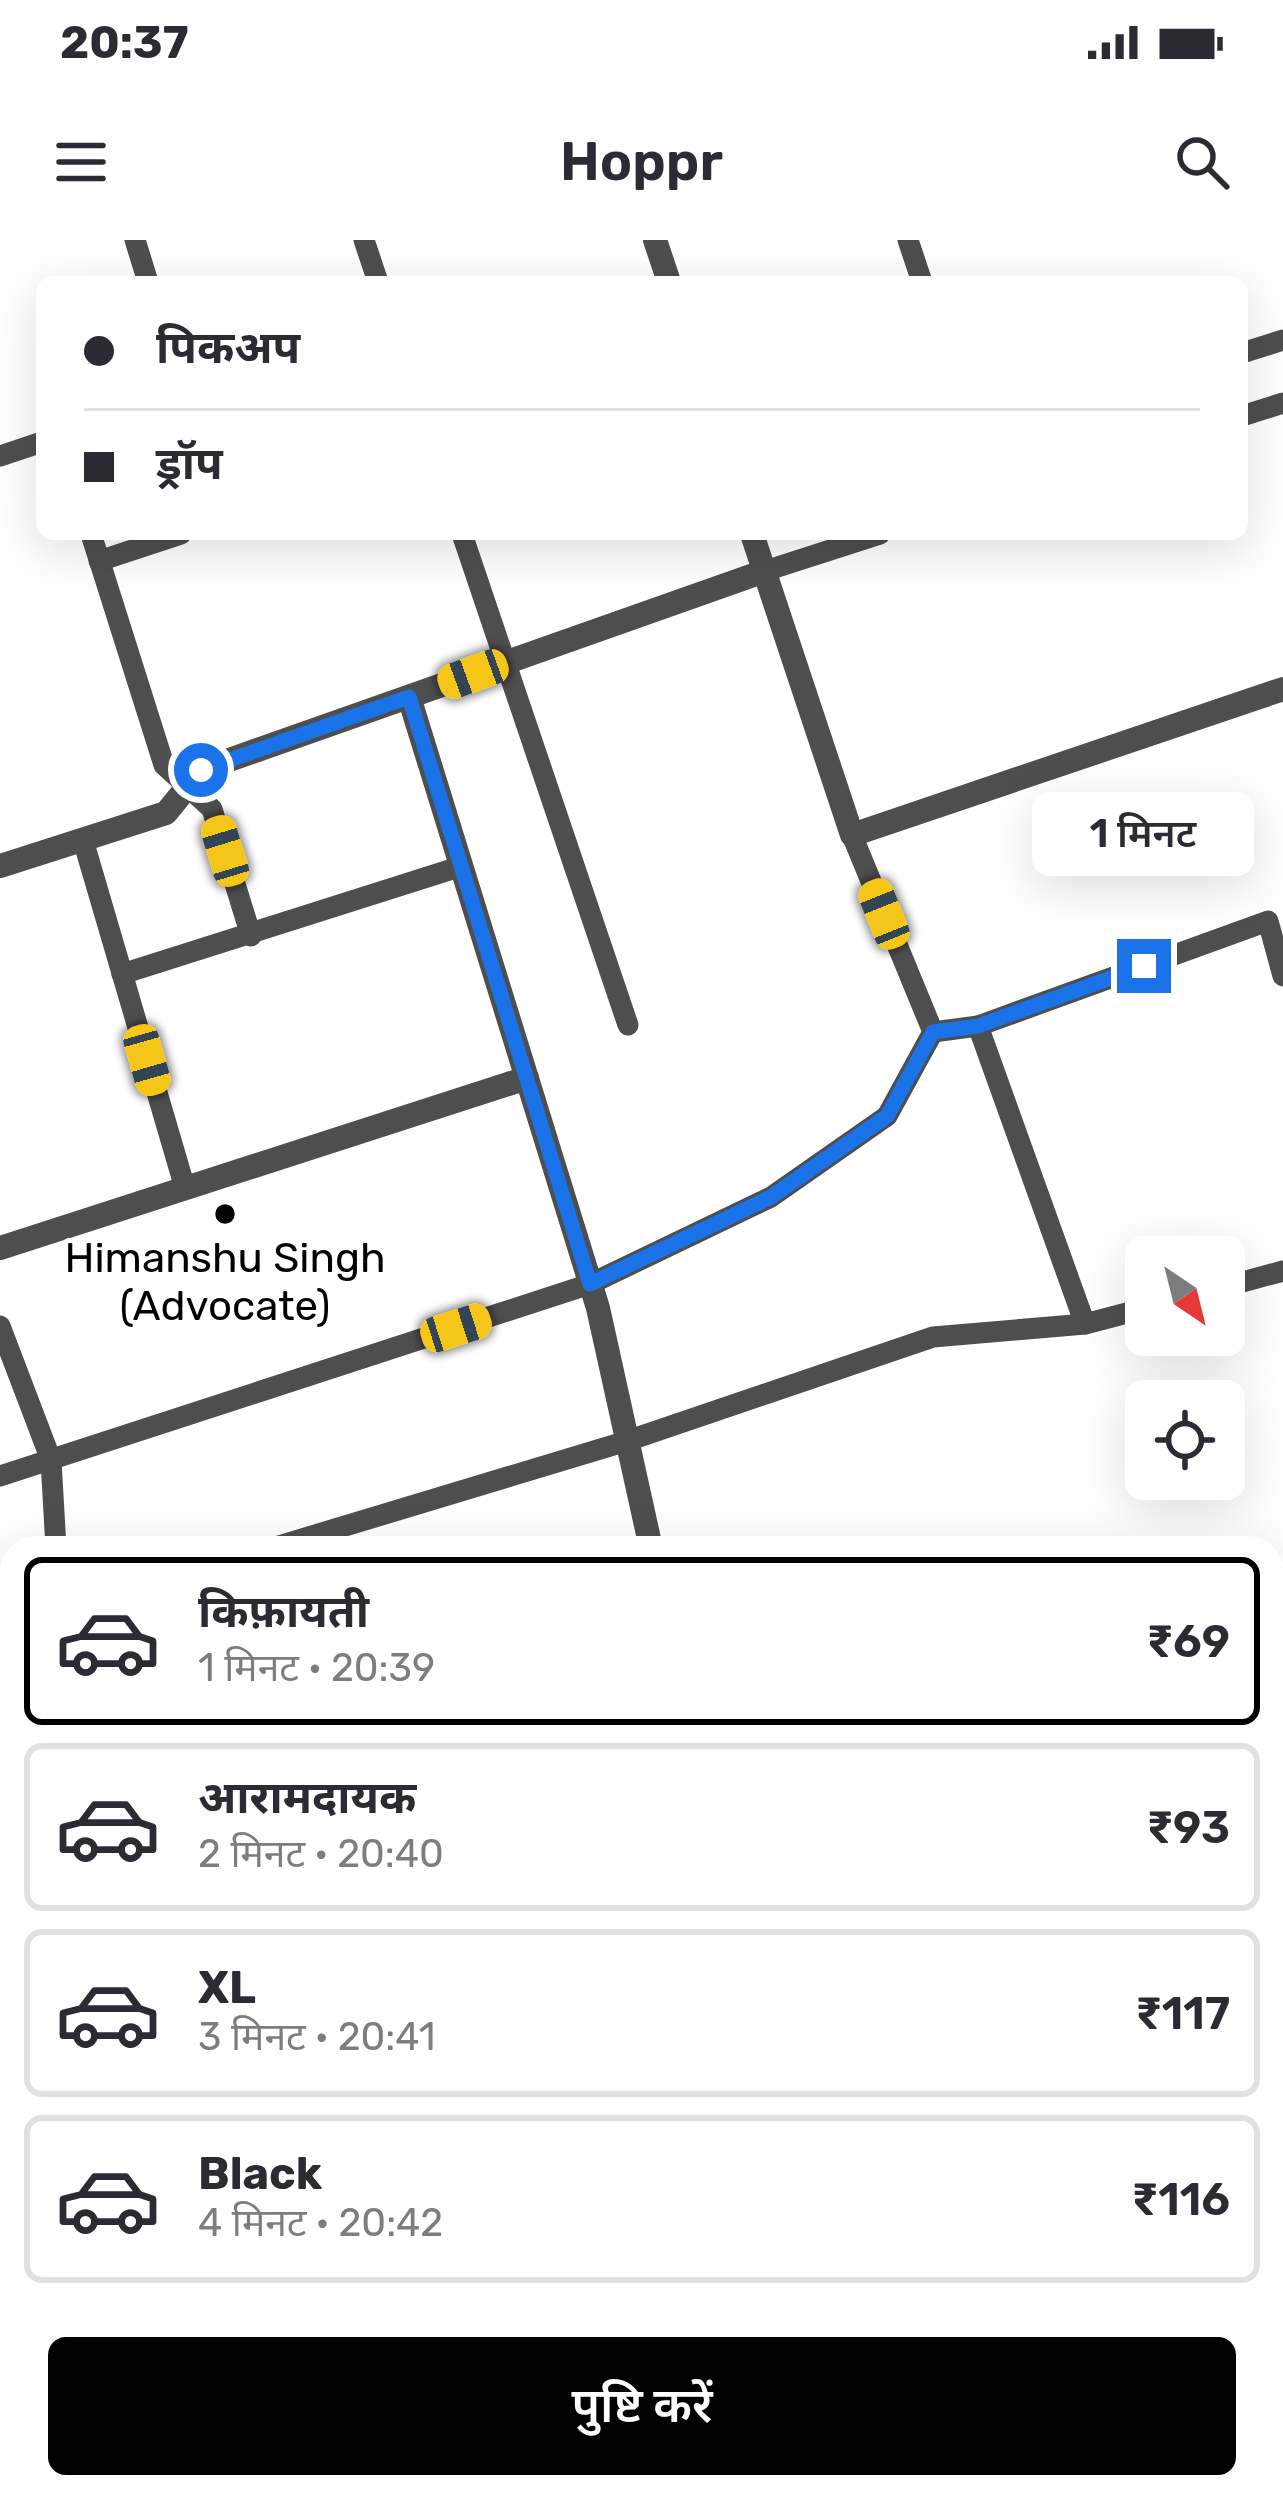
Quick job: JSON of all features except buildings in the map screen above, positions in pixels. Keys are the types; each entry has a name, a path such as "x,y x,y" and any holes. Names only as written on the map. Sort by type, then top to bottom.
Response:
{"street":[{"path":"655,240 667,276"},
{"path":"754,540 852,835 1283,689"},
{"path":"0,866 166,813 201,770 764,572"},
{"path":"409,697 590,1284 648,1536"},
{"path":"0,1248 527,1078"}],"lane":[{"path":"135,240 146,276"},
{"path":"364,240 376,276"},
{"path":"908,240 920,276"},
{"path":"1248,351 1283,340"},
{"path":"1248,414 1283,403"},
{"path":"0,455 36,444"},
{"path":"93,540 164,765 212,809 251,936"},
{"path":"99,561 163,540"},
{"path":"464,540 628,1025"},
{"path":"764,572 862,540"},
{"path":"852,835 933,1032"},
{"path":"83,840 184,1188"},
{"path":"122,974 462,866"},
{"path":"933,1032 978,1026 1268,921 1283,976"},
{"path":"978,1026 1085,1324"},
{"path":"0,1476 590,1284 771,1197 887,1116 933,1032"},
{"path":"1245,1281 1283,1271"},
{"path":"312,1536 627,1441 933,1337 1085,1324 1125,1314"},
{"path":"0,1326 51,1460 55,1536"}],"place":[{"name":"Himanshu Singh (Advocate)","path":"225,1214"}],"route":[{"path":"201,770 409,697 590,1284 771,1197 887,1116 933,1032 978,1026 1144,966"}]}
